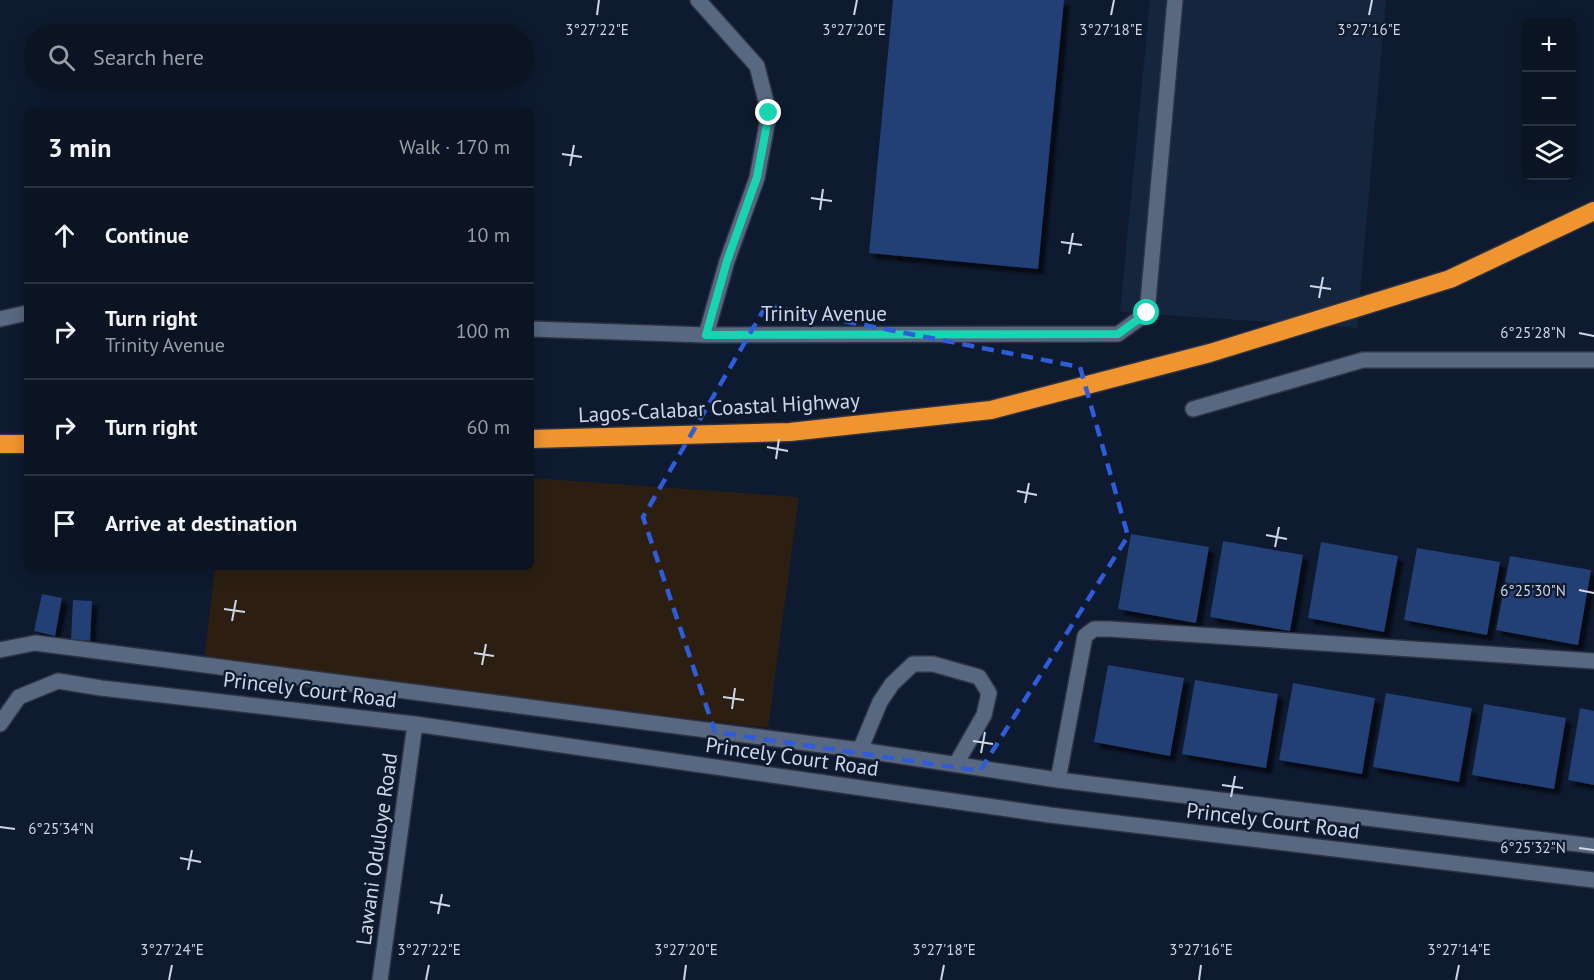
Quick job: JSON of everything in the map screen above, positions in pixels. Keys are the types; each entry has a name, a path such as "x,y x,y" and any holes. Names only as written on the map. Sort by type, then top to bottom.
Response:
{"highway":[{"name":"Lagos-Calabar Coastal Highway","path":"534,439 790,432 991,410 1210,353 1449,279 1594,211"},
{"path":"0,444 24,444"}],"street":[{"path":"698,0 757,66 769,113 757,177 727,261 706,335"},
{"name":"Trinity Avenue","path":"534,329 706,335 1118,334 1147,313 1175,0"},
{"path":"0,319 24,314"},
{"path":"1193,409 1363,360 1594,360"},
{"path":"1058,780 1085,636 1094,629 1594,661"},
{"path":"0,650 35,643 860,750 1058,780 1594,846"},
{"path":"860,750 880,702 892,684 913,664 933,664 979,677 989,693 984,715 956,764"},
{"name":"Princely Court Road","path":"0,724 20,697 58,681 101,688 415,724 1050,815 1594,880"},
{"name":"Lawani Oduloye Road","path":"380,980 415,724"}],"highlighted area":[{"path":"766,306 1080,367 1128,536 980,771 715,732 643,517"}],"shaded area":[{"path":"1150,0 1386,0 1357,328 1120,312"},
{"path":"534,478 799,497 768,728 204,660 215,570 534,570"}],"building":[{"path":"893,0 1064,0 1038,269 869,253"},
{"path":"1131,534 1209,547 1196,623 1118,609"},
{"path":"1223,541 1303,555 1290,631 1210,617"},
{"path":"1321,542 1398,556 1384,632 1308,618"},
{"path":"1417,548 1500,562 1487,635 1404,620"},
{"path":"1510,556 1591,570 1578,645 1496,630"},
{"path":"42,594 62,598 55,636 34,631"},
{"path":"73,600 92,601 90,641 71,640"},
{"path":"1108,665 1184,678 1170,756 1094,742"},
{"path":"1195,680 1278,694 1266,768 1182,754"},
{"path":"1293,683 1375,698 1362,774 1279,760"},
{"path":"1386,693 1472,708 1459,782 1373,767"},
{"path":"1484,704 1566,718 1554,789 1472,775"},
{"path":"1580,708 1594,711 1594,785 1568,780"}],"route":[{"path":"769,113 757,177 727,261 706,335 1118,334 1147,313"}]}
